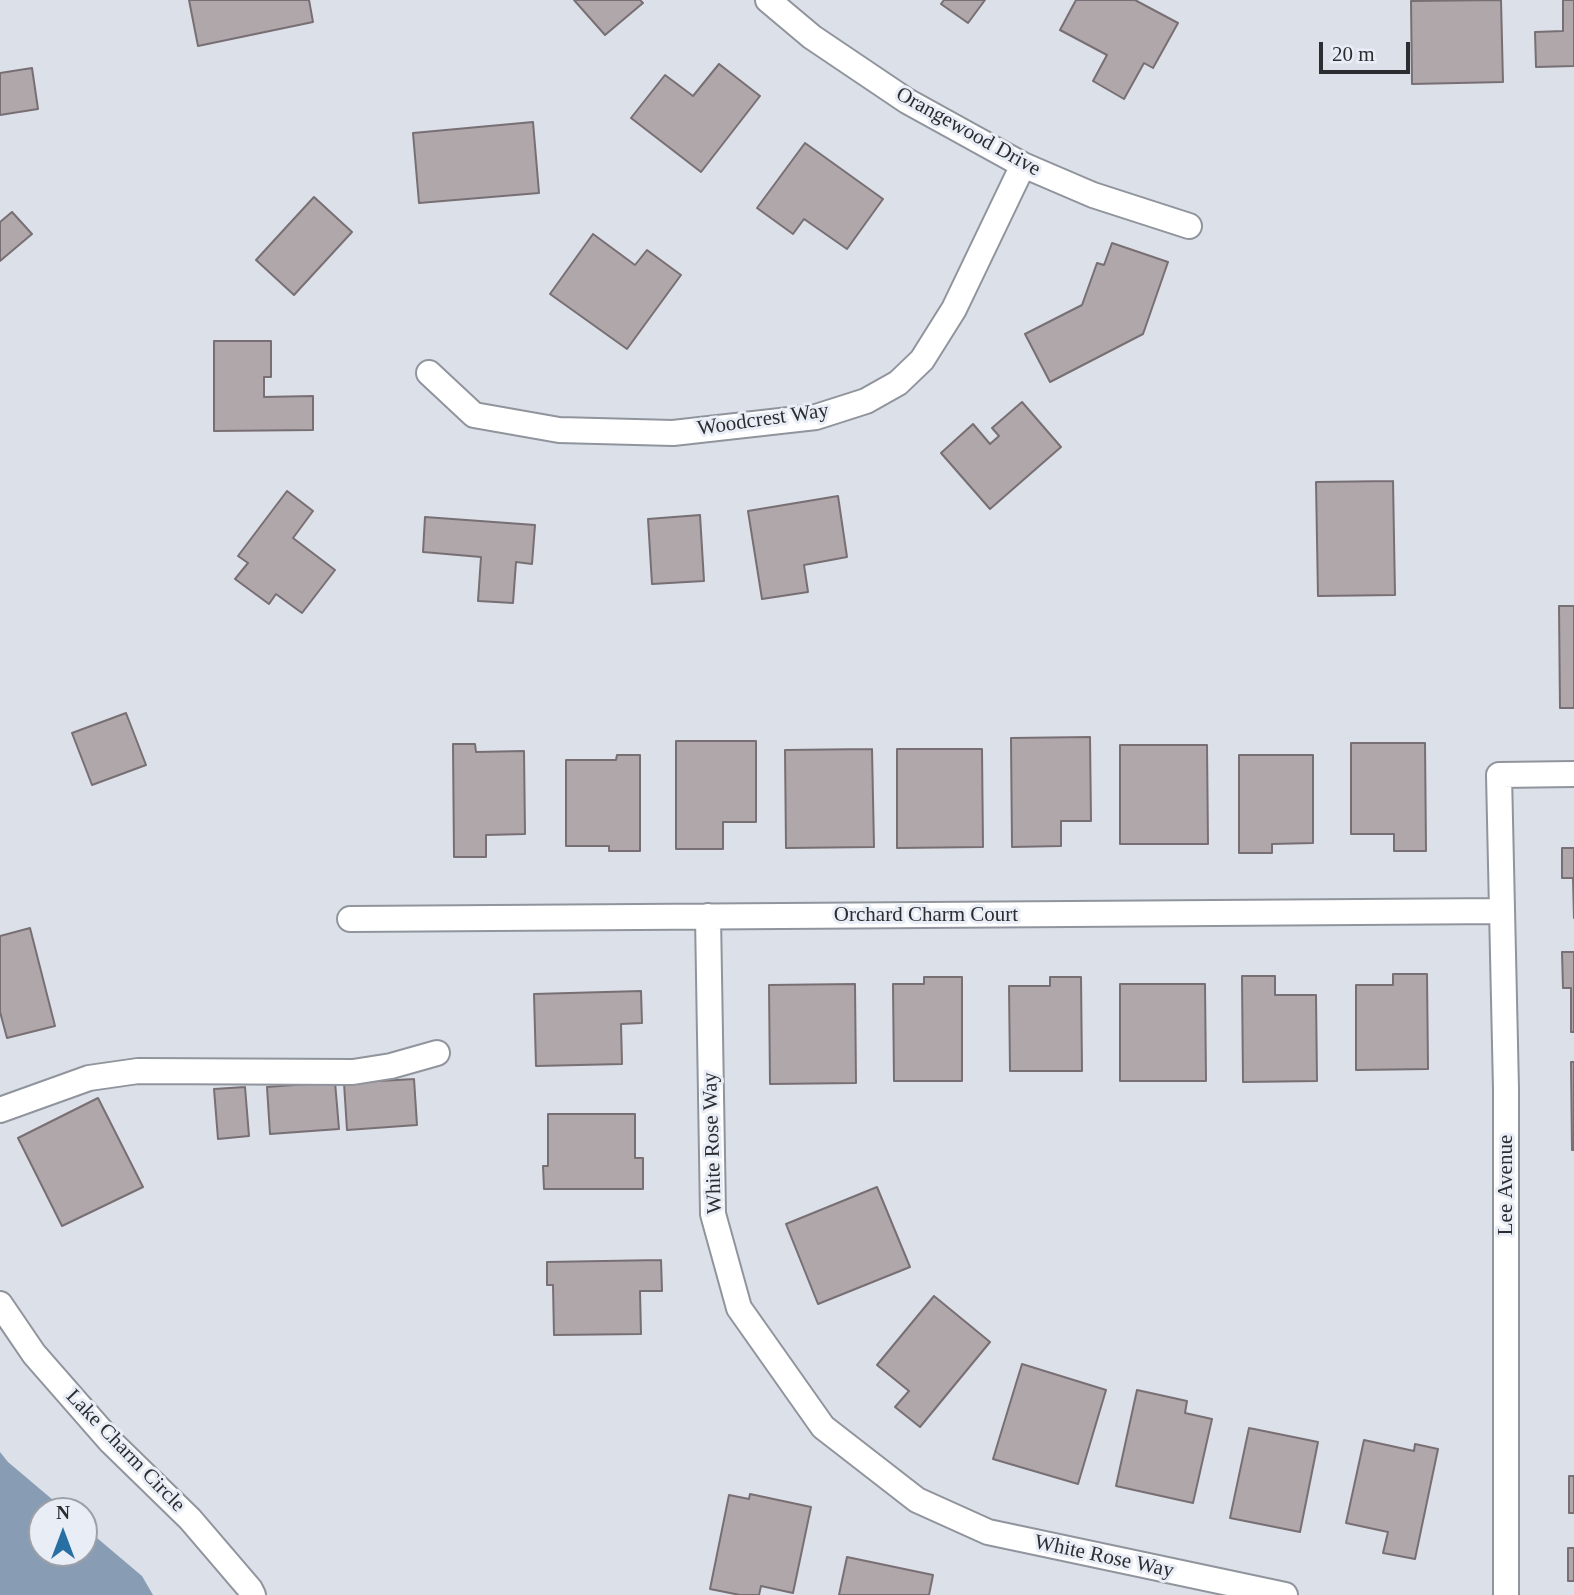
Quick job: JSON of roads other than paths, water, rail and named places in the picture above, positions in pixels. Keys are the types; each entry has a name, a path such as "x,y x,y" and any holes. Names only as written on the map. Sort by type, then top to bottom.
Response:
{"street":[{"name":"Orangewood Drive","path":"768,0 812,37 907,101 1023,165 1093,195 1189,226"},
{"name":"Woodcrest Way","path":"429,373 474,415 559,430 673,433 816,417 866,401 898,383 922,360 954,309 1023,165"},
{"name":"Lee Avenue","path":"1506,1595 1506,1089 1499,775 1574,774"},
{"name":"Orchard Charm Court","path":"350,919 1502,911"},
{"name":"White Rose Way","path":"708,916 713,1214 739,1308 823,1427 917,1500 988,1532 1285,1595"},
{"path":"0,1110 89,1078 138,1071 353,1072 391,1066 437,1053"},
{"name":"Lake Charm Circle","path":"0,1304 34,1353 111,1442 190,1519 253,1595"}],"water":[{"path":"0,1452 49,1497 28,1497 28,1567 98,1567 98,1539 142,1576 153,1595 0,1595"}]}
